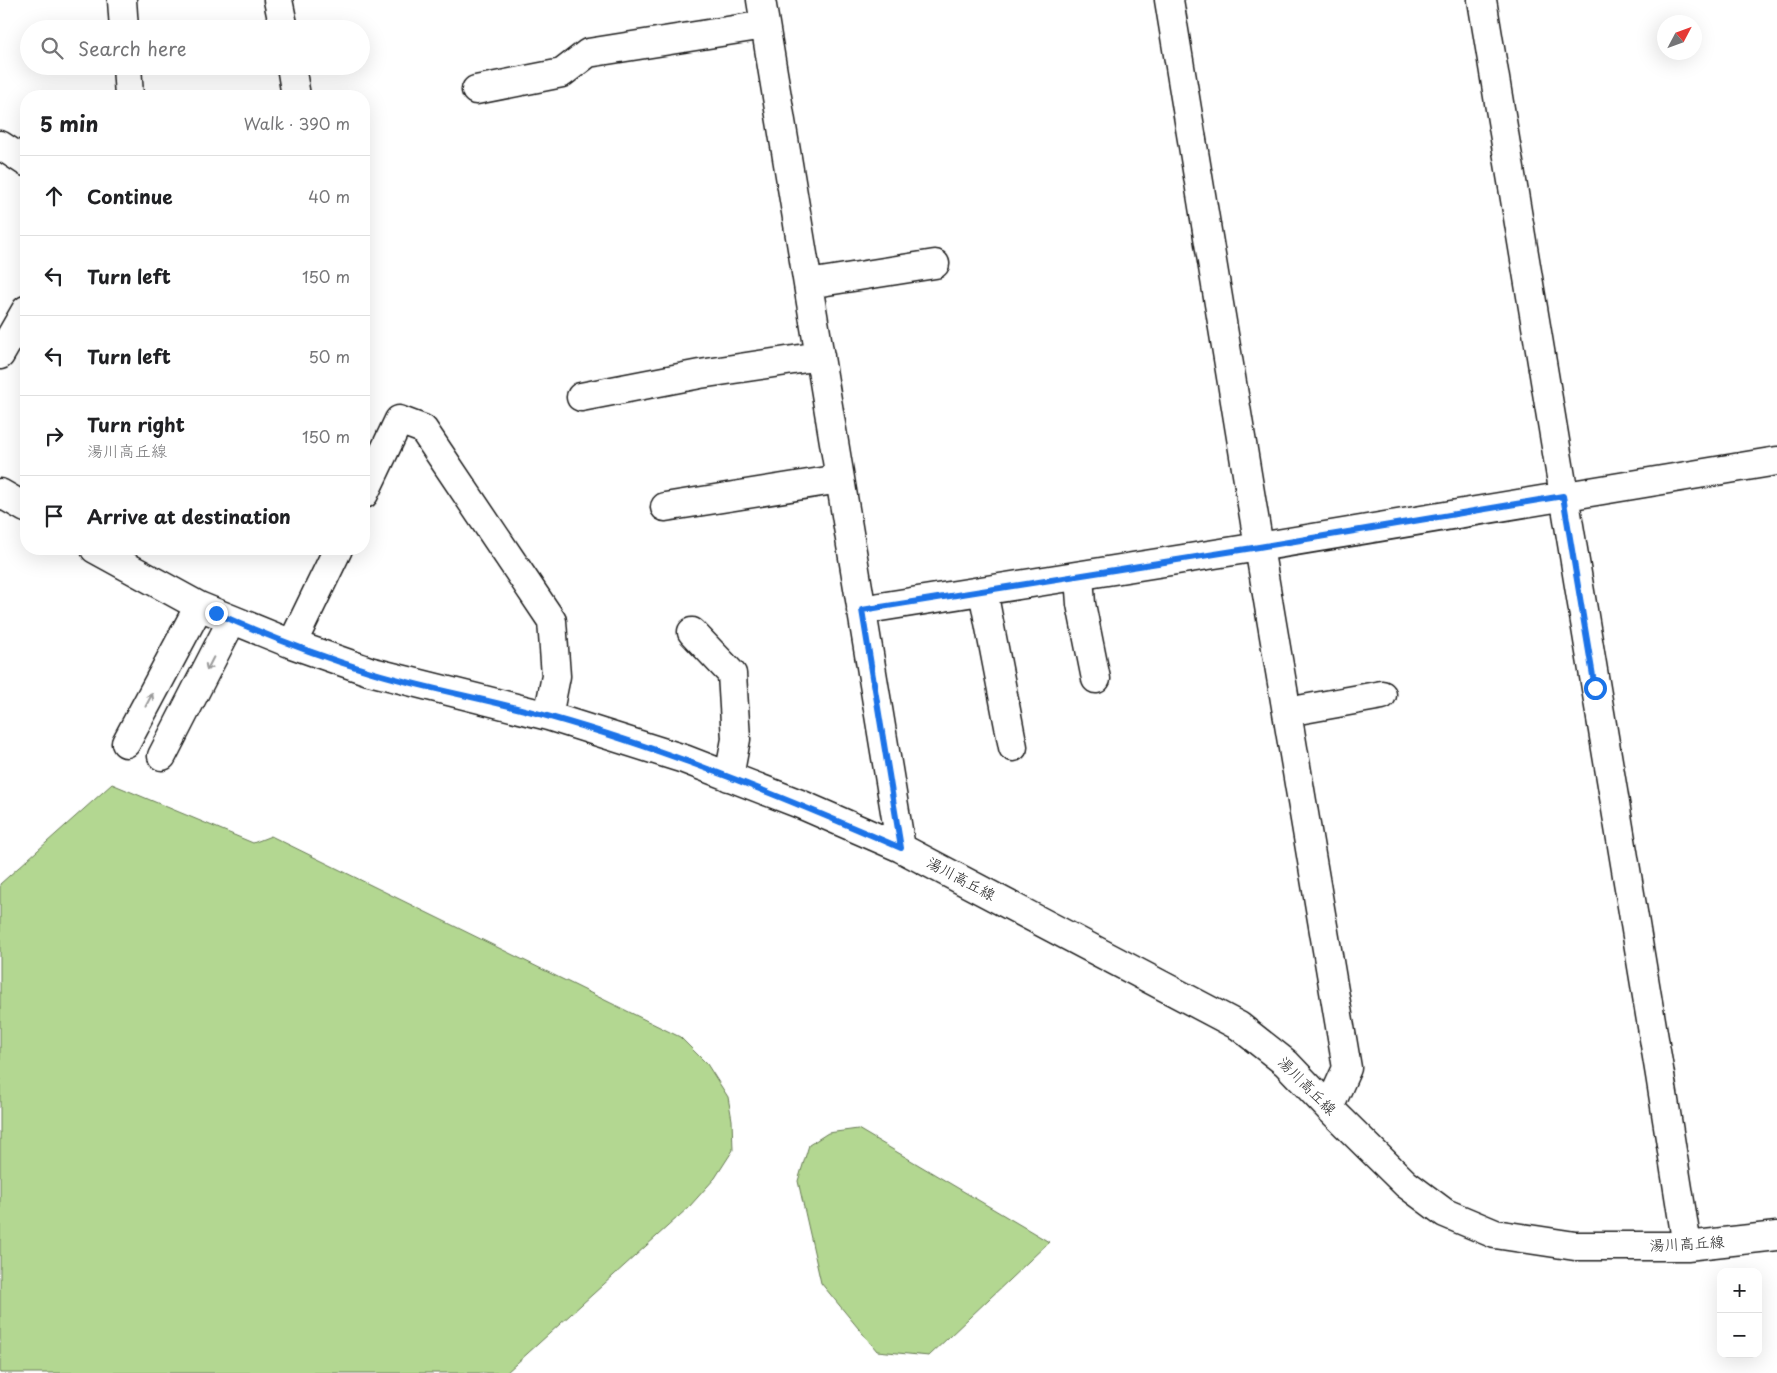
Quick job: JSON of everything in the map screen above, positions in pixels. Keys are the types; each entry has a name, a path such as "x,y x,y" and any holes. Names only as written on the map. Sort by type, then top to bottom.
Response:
{"street":[{"path":"122,0 123,20"},
{"path":"278,0 282,20"},
{"path":"1169,0 1347,1068 1329,1108"},
{"path":"1482,0 1687,1246"},
{"path":"476,90 562,73 588,53 763,13 901,848"},
{"path":"127,75 128,90"},
{"path":"292,75 295,90"},
{"path":"0,146 20,158"},
{"path":"808,284 935,264"},
{"path":"0,355 20,320"},
{"path":"581,397 700,374 820,356"},
{"path":"370,481 399,420 423,429 552,621 556,676 548,716"},
{"path":"862,610 1259,547 1777,461"},
{"path":"665,507 840,479"},
{"path":"0,493 20,505"},
{"name":"湯川高丘線","path":"111,555 200,606 292,644 369,671 548,716 684,759 800,804 901,848 1239,1026 1286,1063 1406,1184 1445,1213 1495,1234 1575,1246 1687,1246 1777,1236"},
{"path":"292,644 335,555"},
{"path":"1079,576 1081,604 1096,680"},
{"path":"983,591 1013,747"},
{"path":"126,743 200,606"},
{"path":"162,756 232,620"},
{"path":"692,632 732,674 736,739 729,776"},
{"path":"1287,712 1382,695"}],"green space":[{"path":"112,784 253,843 271,836 680,1037 707,1064 728,1097 732,1120 733,1150 715,1178 689,1207 506,1373 0,1373 0,884"},
{"path":"858,1129 1049,1242 929,1356 877,1351 821,1283 798,1181 809,1145 828,1133"}],"route":[{"path":"216,613 292,644 369,671 548,716 684,759 800,804 901,848 862,610 1259,547 1563,496 1595,688"}]}
